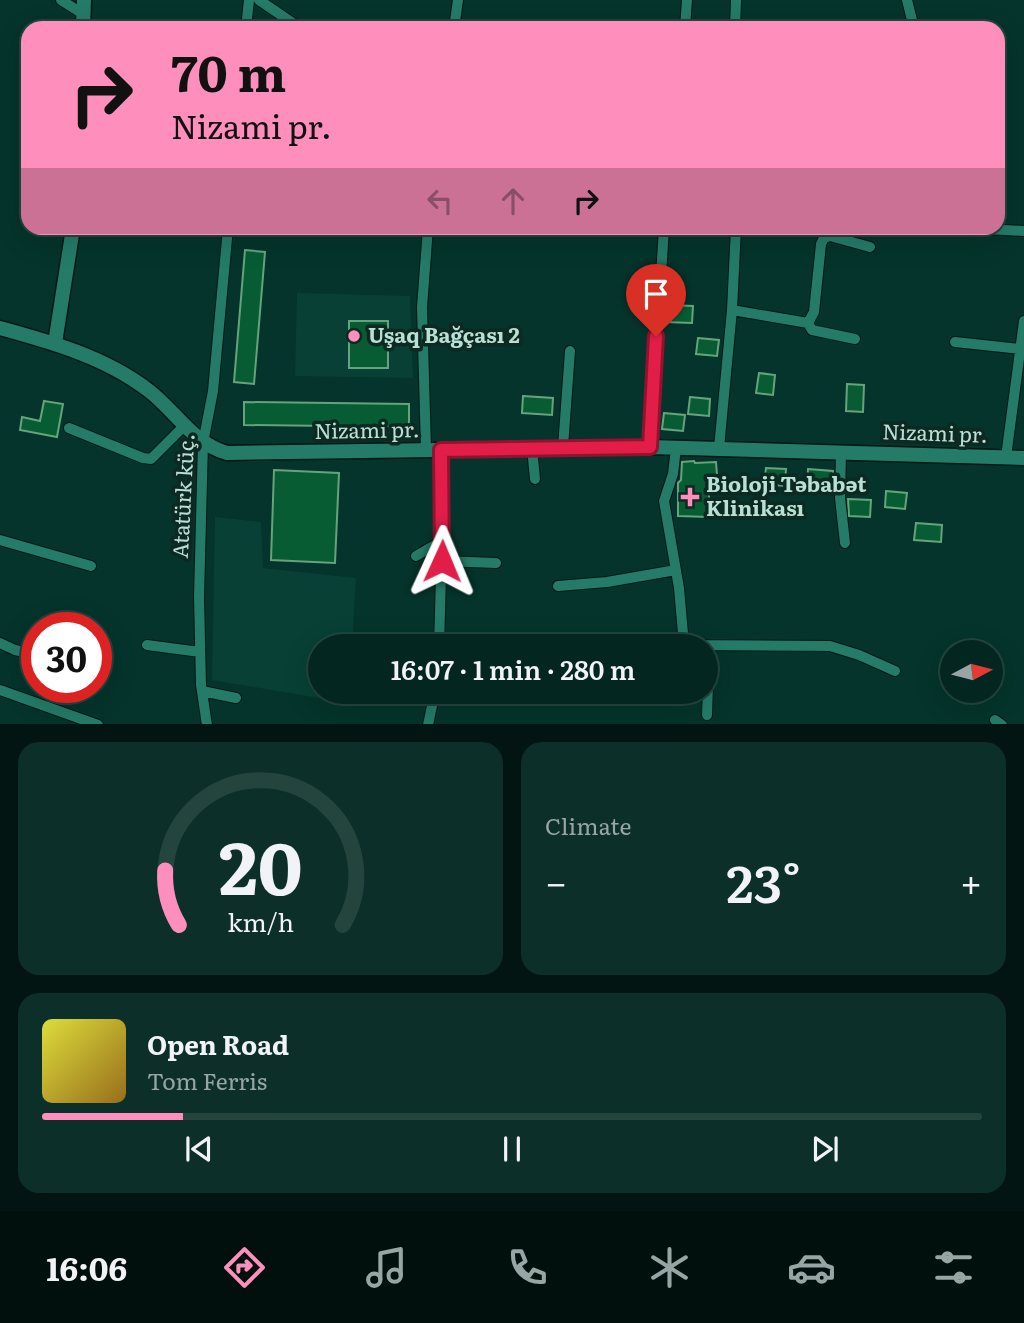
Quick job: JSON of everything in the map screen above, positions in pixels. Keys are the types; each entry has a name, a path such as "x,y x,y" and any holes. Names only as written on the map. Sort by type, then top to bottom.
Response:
{"street":[{"path":"61,0 84,14"},
{"path":"247,21 249,0"},
{"path":"259,0 290,21"},
{"path":"455,21 458,0"},
{"path":"686,21 687,0"},
{"path":"736,0 736,21"},
{"path":"907,0 912,21"},
{"path":"1005,230 1024,231"},
{"path":"55,343 72,235"},
{"name":"Atatürk küç.","path":"207,724 202,691 199,597 203,443 213,391 227,235"},
{"path":"426,450 422,307 427,235"},
{"path":"650,447 664,235"},
{"path":"719,448 733,310 736,235"},
{"path":"808,323 814,312 821,244 824,238 830,236 870,247"},
{"path":"733,310 808,323"},
{"path":"1006,457 1024,321"},
{"path":"808,323 812,330 820,333 855,339"},
{"name":"Nizami pr.","path":"0,328 55,343 107,365 149,391 203,443 227,453 252,455 650,447 1024,458"},
{"path":"955,342 1020,349"},
{"path":"563,447 570,351"},
{"path":"69,428 151,459 184,426"},
{"path":"532,448 535,479"},
{"path":"676,448 673,474 664,501 676,570 683,634"},
{"path":"439,634 441,450"},
{"path":"841,452 840,498 845,543"},
{"path":"0,540 90,566"},
{"path":"415,556 442,541"},
{"path":"442,561 496,563"},
{"path":"558,586 607,582 676,570"},
{"path":"0,643 21,651"},
{"path":"147,645 200,652"},
{"path":"718,645 830,646 895,671"},
{"path":"0,690 98,724"},
{"path":"202,691 236,698"},
{"path":"428,724 432,704"},
{"path":"707,704 707,715"}],"shaded area":[{"name":"Uşaq Bağçası 2","path":"297,293 410,296 413,378 295,376"},
{"path":"215,517 261,522 263,568 356,578 353,634 308,634 308,696 212,680"}],"building":[{"path":"245,250 265,252 254,384 234,382"},
{"path":"667,305 693,306 692,323 665,322"},
{"path":"349,321 388,321 388,368 349,368"},
{"path":"698,338 719,340 717,356 696,354"},
{"path":"759,373 775,375 773,395 756,393"},
{"path":"847,384 864,385 863,412 846,411"},
{"path":"523,396 553,398 552,415 522,413"},
{"path":"690,397 710,399 709,416 688,414"},
{"path":"44,401 63,404 57,437 20,430 22,417 40,421"},
{"path":"244,402 409,404 409,427 244,425"},
{"path":"664,413 685,415 683,431 662,429"},
{"path":"682,462 716,462 717,475 709,476 709,517 678,516 678,483 681,480"},
{"path":"766,468 786,469 785,486 764,484"},
{"path":"808,469 833,471 833,488 807,486"},
{"path":"274,470 339,473 335,563 271,560"},
{"path":"886,491 907,493 905,509 885,507"},
{"path":"848,499 871,500 870,517 849,516"},
{"path":"916,523 942,525 941,542 914,540"}],"place":[{"name":"Uşaq Bağçası 2","path":"354,336"},
{"name":"Bioloji Təbabət Klinikası","path":"690,497"}],"route":[{"path":"442,561 441,450 650,447 656,336"}]}
